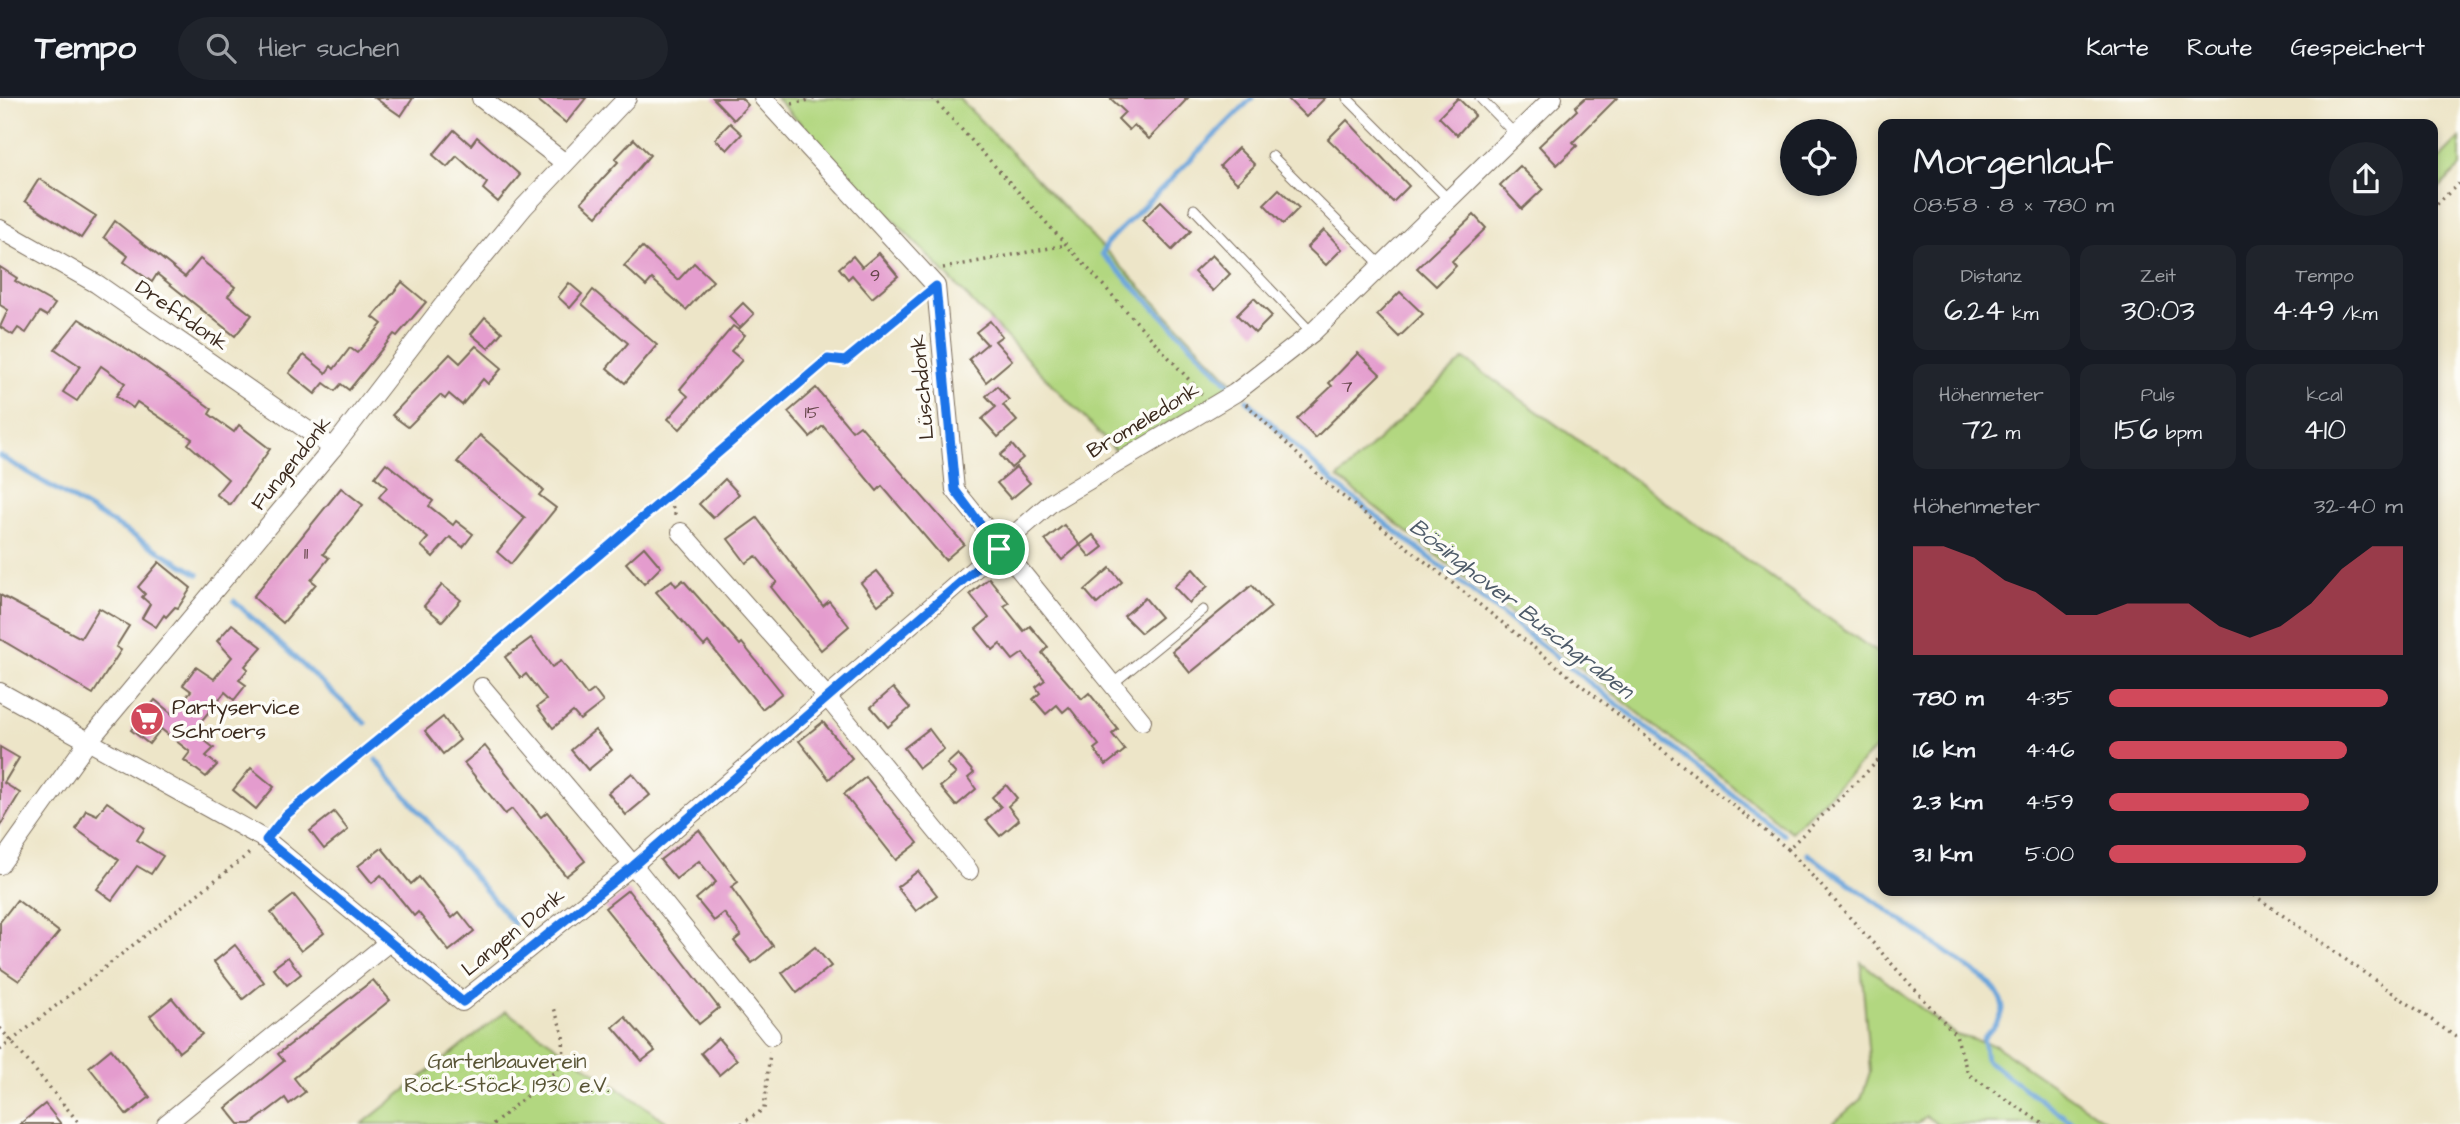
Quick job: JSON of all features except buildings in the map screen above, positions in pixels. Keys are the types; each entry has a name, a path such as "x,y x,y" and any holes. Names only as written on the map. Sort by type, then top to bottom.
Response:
{"street":[{"path":"481,98 565,163"},
{"name":"Fungendonk","path":"0,865 87,743 333,448 444,303 565,163 627,98"},
{"name":"Bromeledonk","path":"999,549 1052,502 1235,393 1312,333 1553,98"},
{"path":"768,102 936,286"},
{"name":"Dreffdonk","path":"0,229 97,284 333,448"},
{"name":"Lüschdonk","path":"936,286 955,490 999,549 1142,721"},
{"path":"681,531 827,697 969,871"},
{"name":"Langen Donk","path":"0,692 87,743 266,840 463,1002 633,866 999,549"},
{"path":"482,687 633,866 771,1036"},
{"path":"166,1124 389,942"}],"lane":[{"path":"1348,98 1449,200"},
{"path":"1480,98 1516,135"},
{"path":"1272,156 1380,264"},
{"path":"1194,209 1312,333"},
{"path":"1111,685 1203,610"}],"path":[{"path":"768,102 817,98"},
{"path":"933,98 1212,405"},
{"path":"2438,203 2460,182"},
{"path":"961,264 1067,245"},
{"path":"0,1050 266,840 286,815 476,660 668,493 828,359 845,361 936,286"},
{"path":"1235,393 1331,487 1788,849 1956,1035 1968,1074 2043,1124"},
{"path":"668,493 681,531"},
{"path":"1788,849 1878,761"},
{"path":"2255,896 2460,1040"},
{"path":"494,1124 564,1064 563,1034 554,1008"},
{"path":"0,1028 80,1124"},
{"path":"741,1124 764,1109 771,1036"}],"green space":[{"path":"776,98 959,98 1237,387 1116,451"},
{"path":"2460,138 2460,167 2438,189 2438,160"},
{"path":"1464,359 1878,653 1878,746 1791,832 1338,478"},
{"path":"1861,962 1956,1035 1996,1046 2110,1124 1937,1124 1926,1116 1917,1124 1832,1124 1861,1099 1870,1072"},
{"name":"Gartenbauverein Röck-Stöck 1930 e.V.","path":"506,1011 670,1124 362,1124"}],"waterway":[{"name":"Bösinghover Buschgraben","path":"1235,390 1102,254 1107,243 1252,98"},
{"name":"Bösinghover Buschgraben","path":"1247,400 1334,483 1783,834"},
{"path":"0,456 198,574"},
{"path":"234,601 365,723"},
{"path":"376,760 514,924"},
{"name":"Bösinghover Buschgraben","path":"1808,854 1991,984 2003,1007 2000,1018 1983,1039 1986,1060 2074,1124"}],"place":[{"name":"Partyservice Schroers","path":"147,719"}],"route":[{"path":"936,286 955,490 999,549 633,866 463,1002 266,840 286,815 476,660 668,493 828,359 845,361 936,286"}]}
